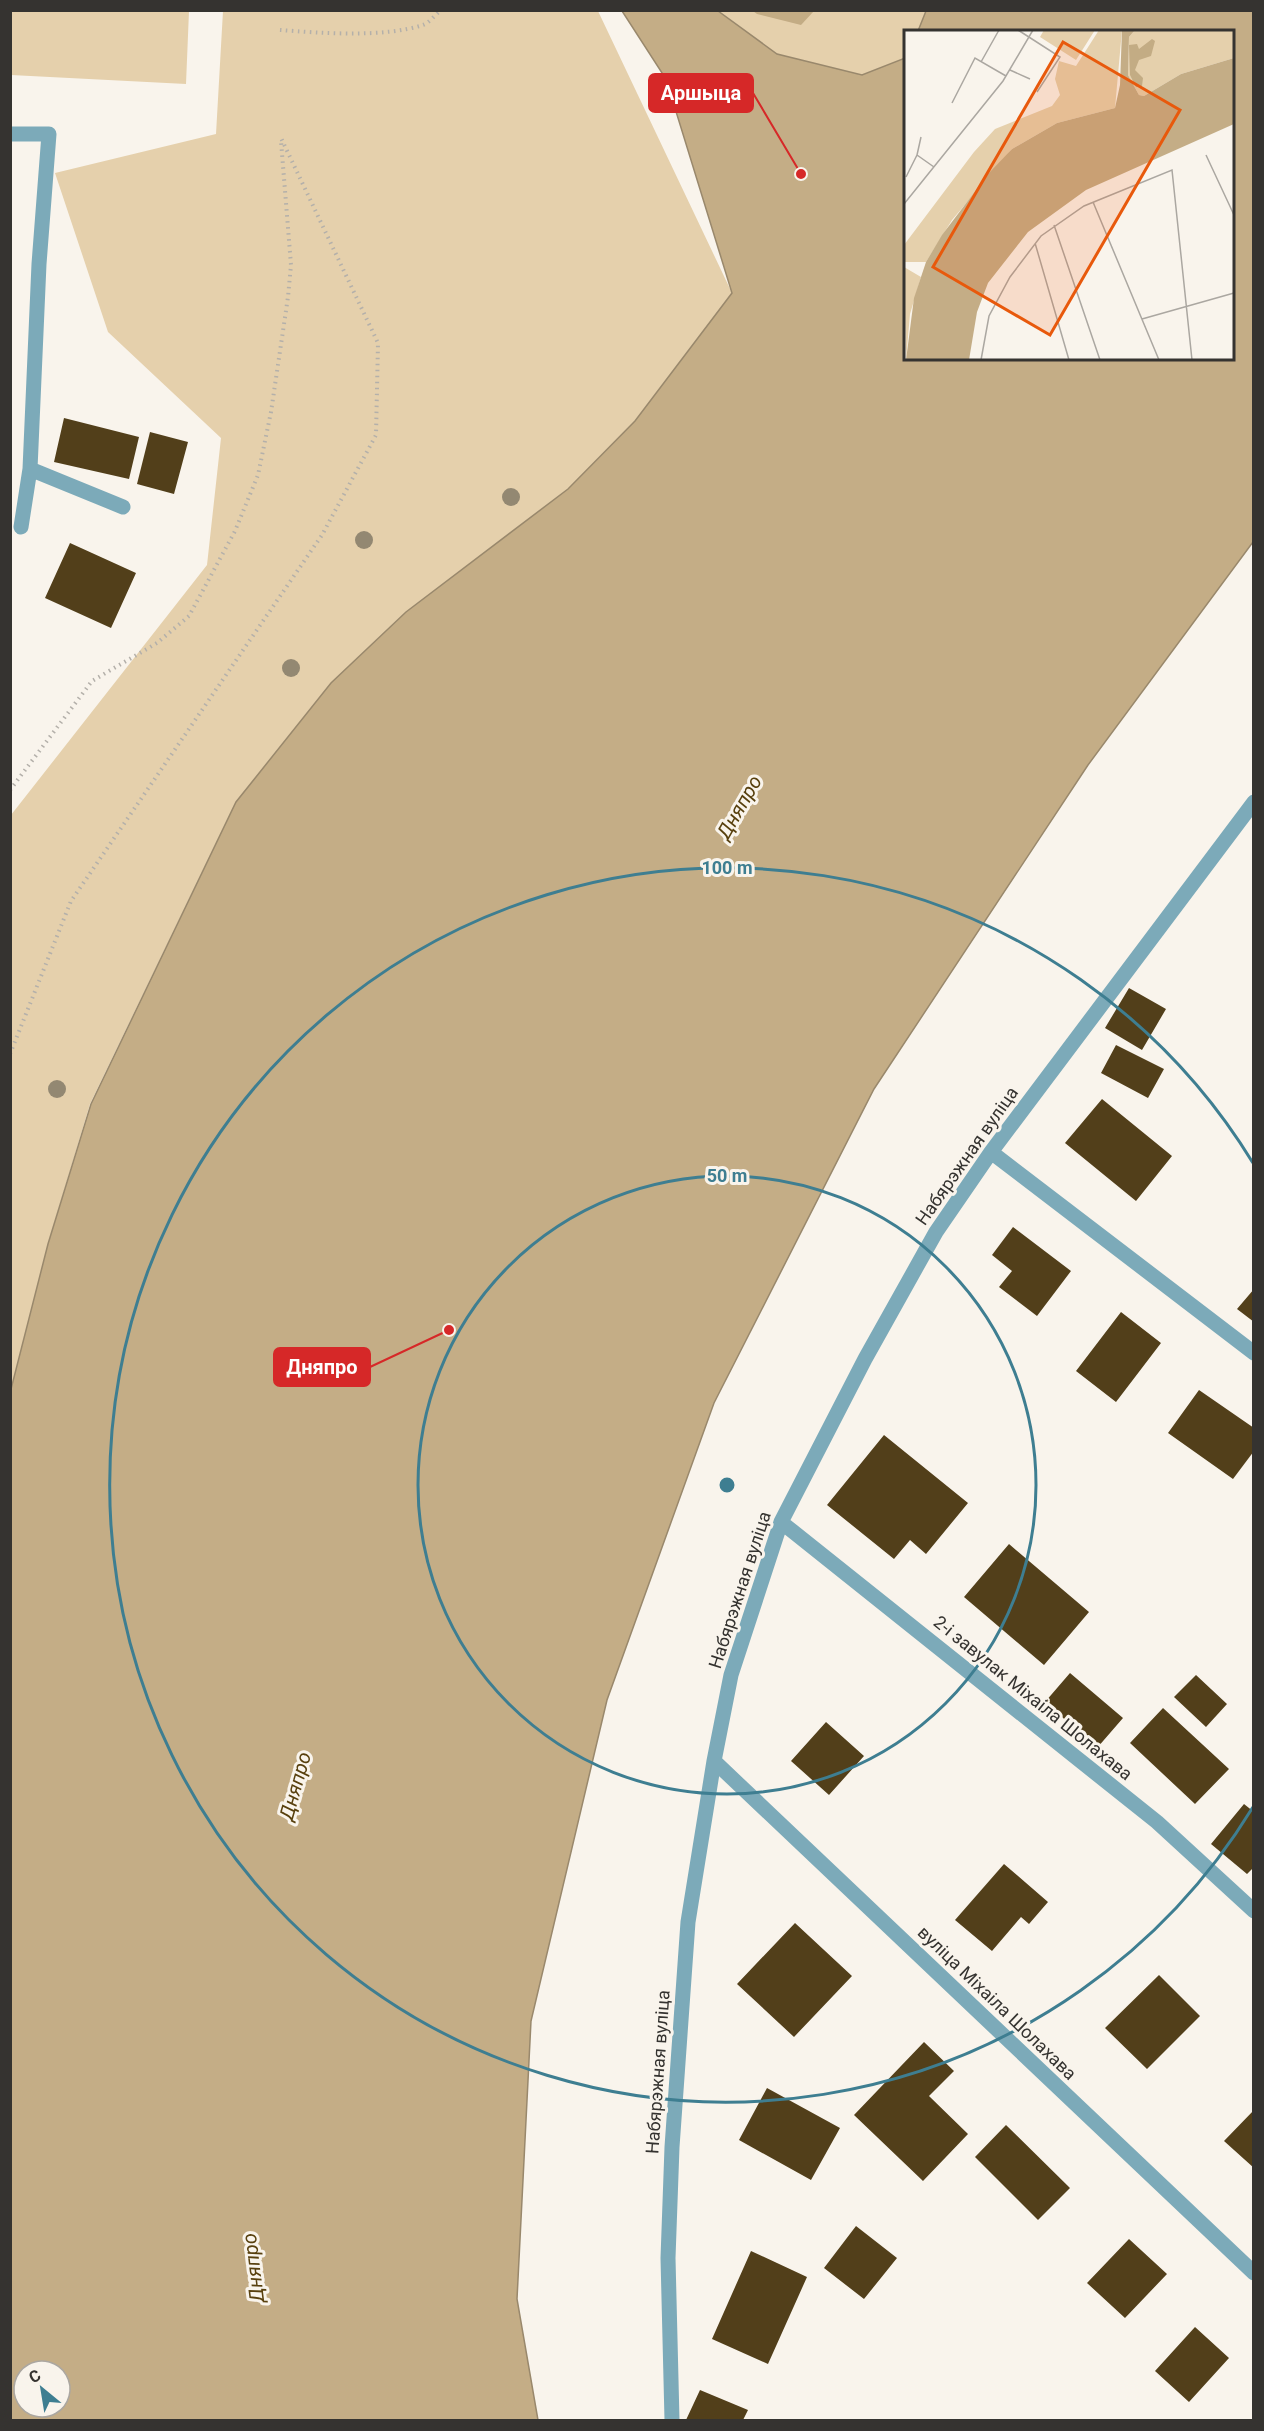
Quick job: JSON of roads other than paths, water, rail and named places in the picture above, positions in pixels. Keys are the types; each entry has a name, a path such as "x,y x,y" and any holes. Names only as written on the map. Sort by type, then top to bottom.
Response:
{"street":[{"path":"10,134 49,134 39,264 30,469 21,527"},
{"path":"30,469 123,507"},
{"name":"Набярэжная вуліца","path":"672,2421 668,2258 672,2147 688,1922 714,1761 731,1675 781,1522 865,1359 936,1232 991,1152 1254,802"},
{"path":"991,1152 1254,1353"},
{"name":"2-і завулак Міхаіла Шолахава","path":"781,1522 1157,1822 1254,1911"},
{"name":"вуліца Міхаіла Шолахава","path":"714,1761 1254,2274"}],"water":[{"path":"622,11 718,11 777,54 862,75 904,58 904,360 1234,360 1234,30 918,30 926,11 1253,11 1253,542 1088,765 874,1089 714,1403 607,1700 531,2021 517,2299 538,2420 11,2420 10,1393 48,1244 91,1104 236,802 331,683 406,612 568,489 635,421 732,293 666,79"}],"place":[{"name":"Аршыца","path":"801,174"},
{"name":"Дняпро","path":"449,1330"}]}
